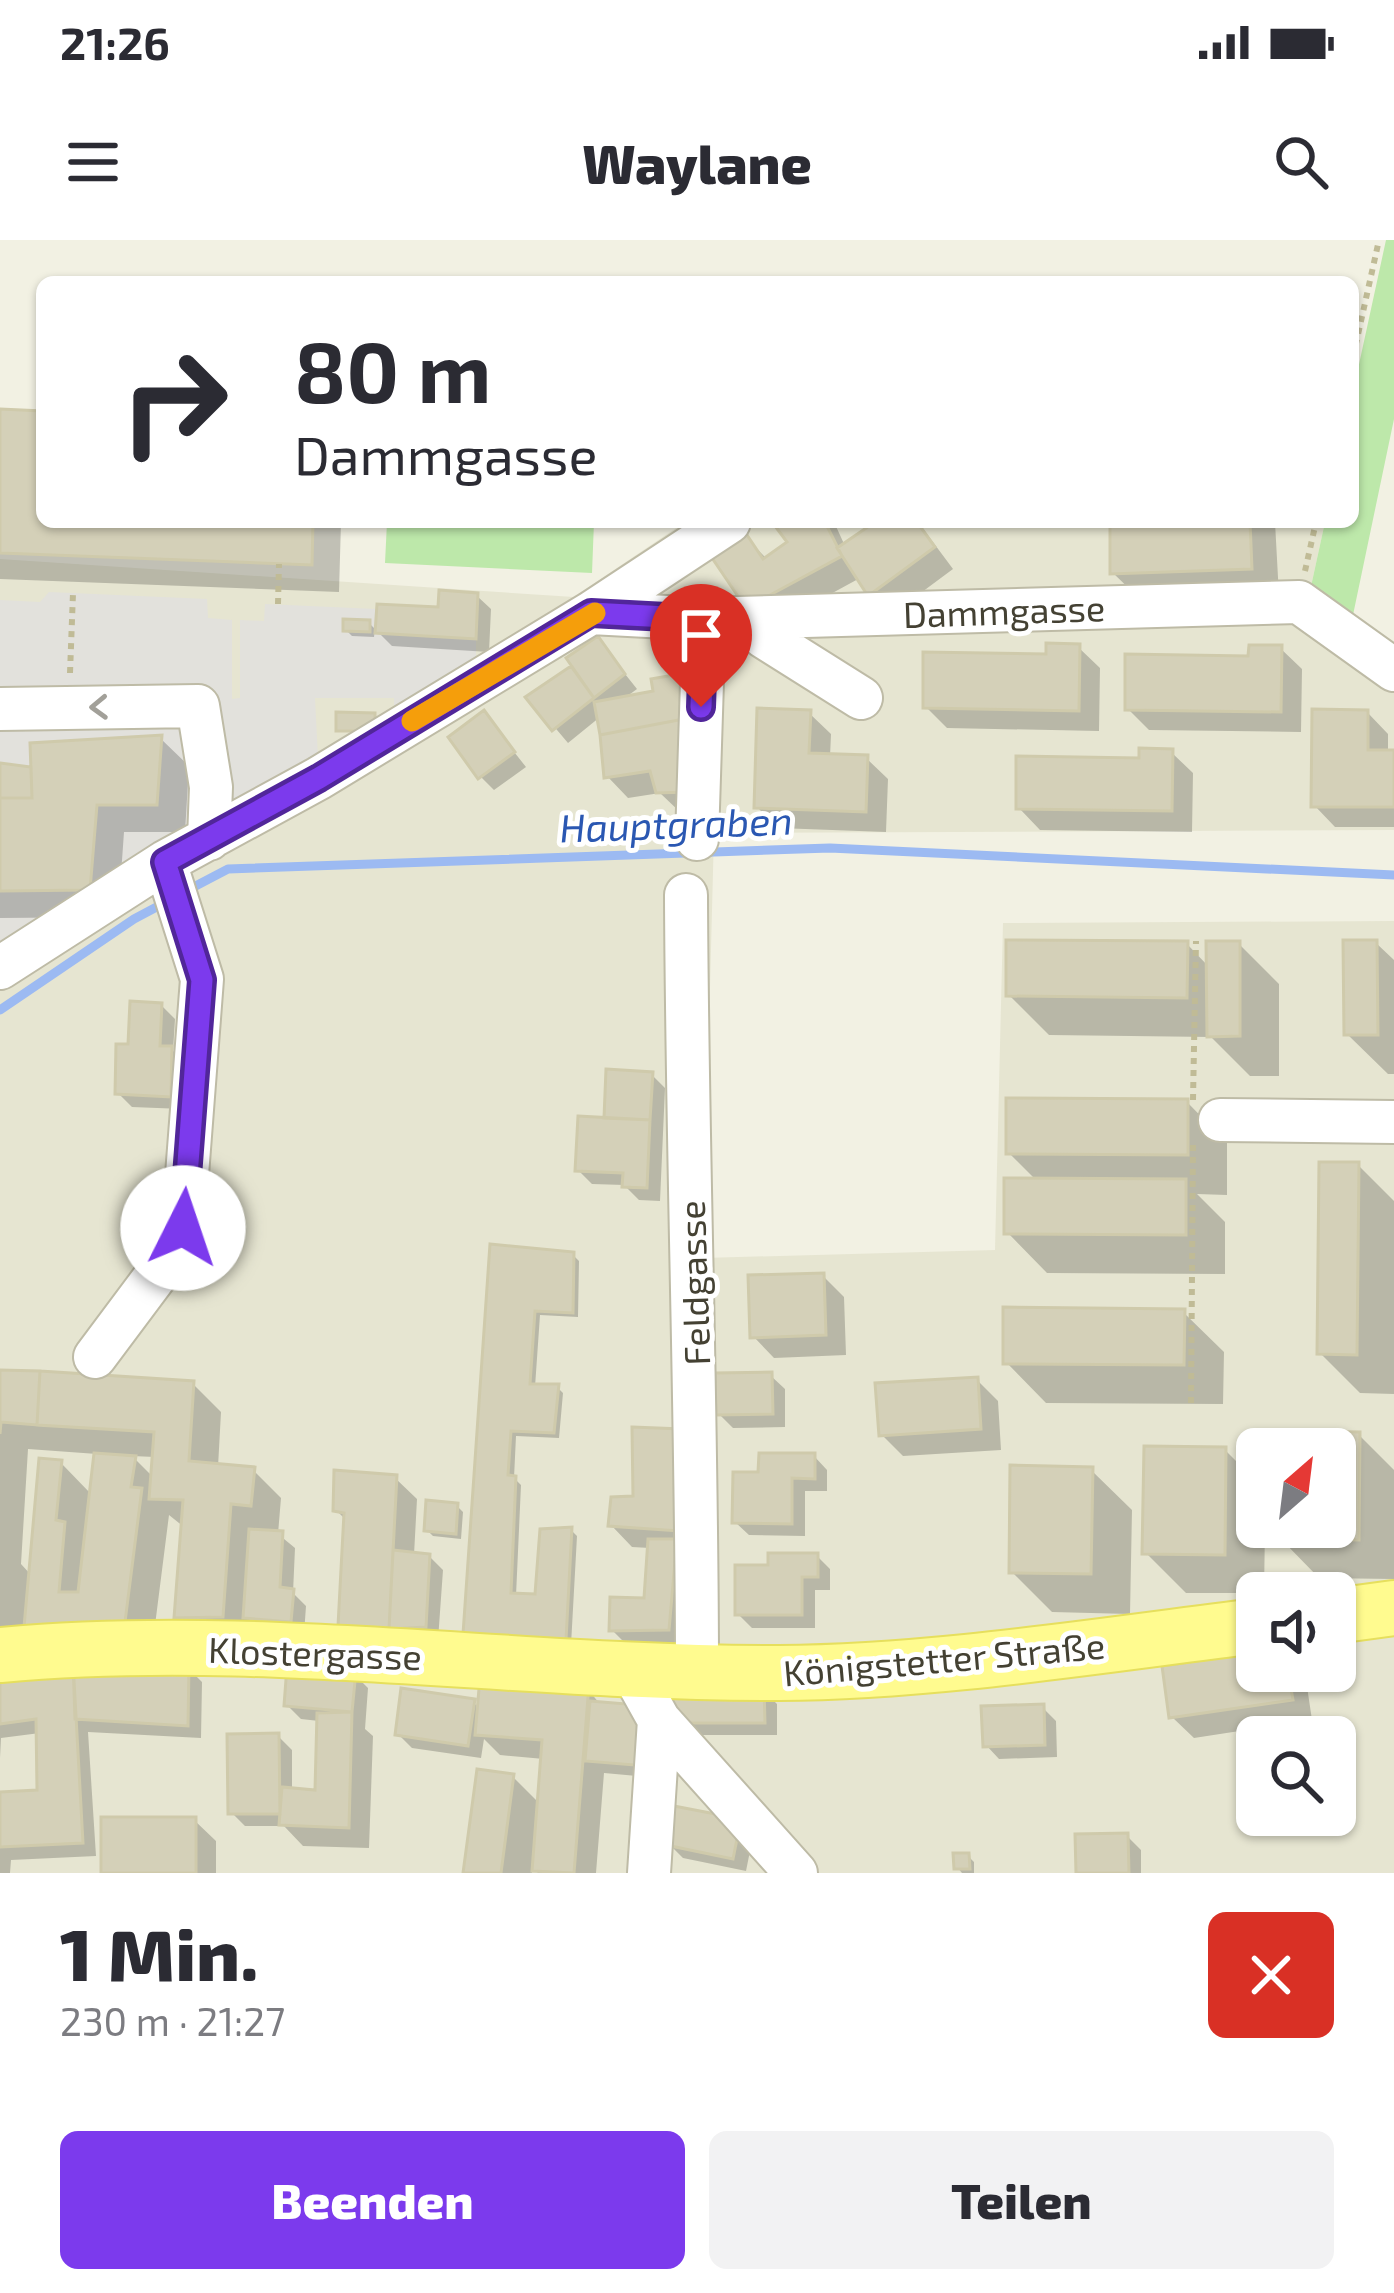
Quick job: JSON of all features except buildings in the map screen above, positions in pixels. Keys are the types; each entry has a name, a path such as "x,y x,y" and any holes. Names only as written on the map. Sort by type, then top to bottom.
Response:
{"main road":[{"path":"1356,1613 1394,1608"},
{"name":"Königstetter Straße","path":"630,1668 781,1673 856,1669 1052,1652 1236,1629"},
{"name":"Klostergasse","path":"0,1655 218,1646 630,1668"}],"street":[{"path":"0,968 169,874 209,839 591,613 720,528"},
{"path":"1298,602 1394,670"},
{"name":"Dammgasse","path":"591,613 723,618 1298,602"},
{"path":"697,838 723,618 861,698"},
{"path":"0,709 198,706 212,787 209,839"},
{"path":"95,1357 169,1258 183,1228 202,980 169,874"},
{"name":"Feldgasse","path":"686,895 687,1130 697,1396 697,1671"},
{"path":"1202,1119 1394,1122"},
{"path":"630,1668 659,1720 796,1873"},
{"path":"650,1873 659,1720"}],"path":[{"path":"1359,330 1379,240"},
{"path":"1298,602 1315,528"},
{"path":"278,604 279,564"},
{"path":"68,709 73,593"},
{"path":"1191,1403 1202,1119 1196,941"}],"shaded area":[{"path":"676,528 1324,528 1310,591 1394,646 1394,830 714,833 703,1258 995,1250 1003,923 1394,921 1394,1873 0,1873 0,559 574,597"},
{"path":"49,592 207,599 208,618 232,620 232,699 240,698 240,620 264,621 265,604 376,609 376,633 476,639 476,667 394,723 394,698 315,698 319,778 0,968 0,891 90,890 97,805 157,804 161,735 31,743 31,767 0,763 0,600 40,602"}],"green space":[{"path":"1386,240 1394,240 1394,419 1353,615 1310,591 1324,528 1359,528 1359,364"},
{"path":"387,528 594,528 592,573 385,563"}],"waterway":[{"name":"Hauptgraben","path":"186,891 228,869 830,848 1394,875"},
{"name":"Hauptgraben","path":"0,1010 166,902"}],"slow traffic":[{"path":"412,721 595,613"}],"route":[{"path":"183,1228 202,980 165,862 319,778 591,613 704,619 701,707"}]}
